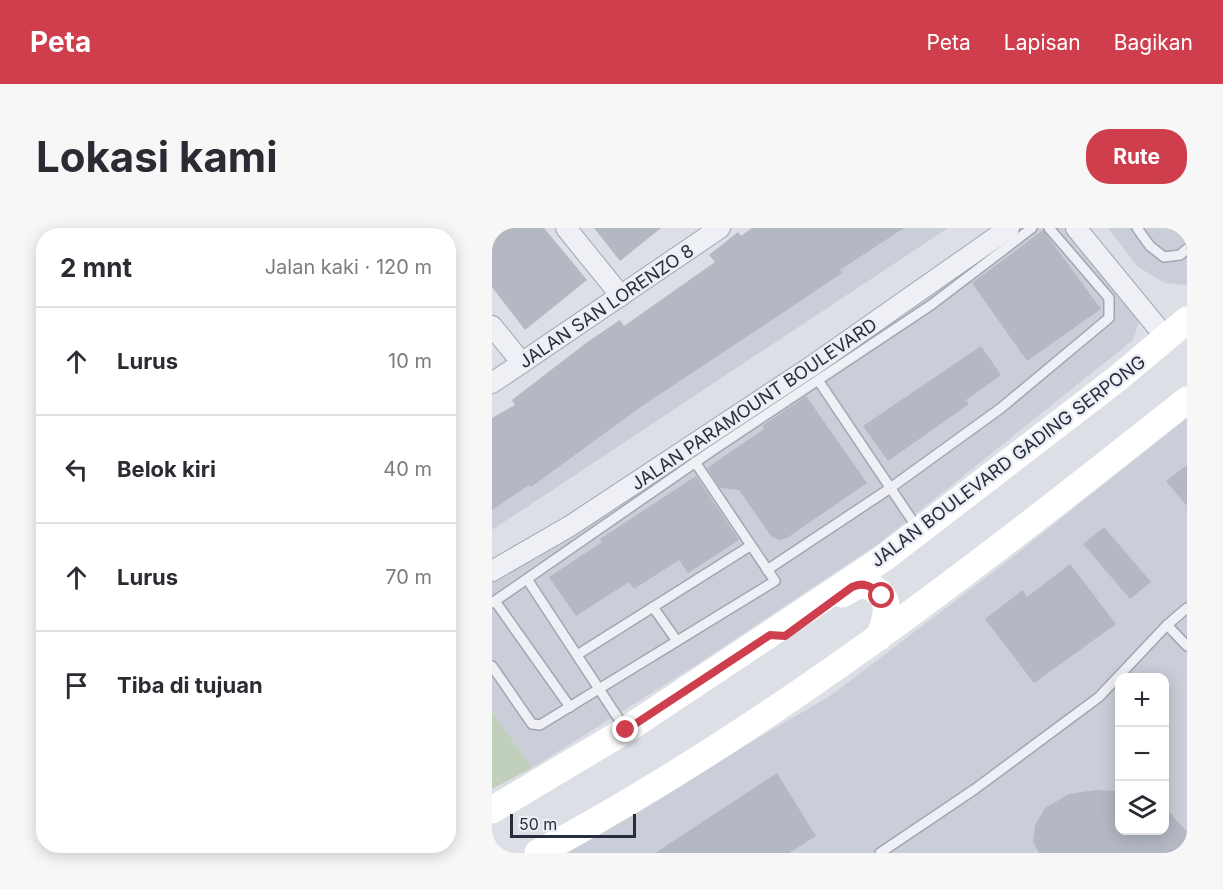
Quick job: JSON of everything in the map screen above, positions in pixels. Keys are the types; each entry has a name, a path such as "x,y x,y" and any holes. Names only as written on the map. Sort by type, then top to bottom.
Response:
{"main road":[{"name":"JALAN BOULEVARD GADING SERPONG","path":"492,810 626,730 884,558 1167,339 1187,320"},
{"path":"538,853 602,819 789,701 987,559 1187,400"},
{"path":"884,558 881,574 884,588 904,602 917,599 970,559 987,559"},
{"path":"770,635 785,636 860,584 871,586 886,602 886,622 879,637"}],"street":[{"path":"566,228 621,296"},
{"name":"JALAN SAN LORENZO 8","path":"492,383 720,228"},
{"name":"JALAN PARAMOUNT BOULEVARD","path":"492,572 570,526 812,366 1009,228"},
{"path":"1076,228 1167,339"},
{"path":"492,326 522,363"}],"lane":[{"path":"570,707 493,602 695,462 931,305 1032,228"},
{"path":"767,570 889,489 1000,408 1109,318 1108,298 1049,228"},
{"path":"1137,228 1150,246 1164,257 1180,255 1187,249"},
{"path":"818,380 919,531"},
{"path":"492,666 534,726 540,725 775,582 695,462"},
{"path":"577,655 750,546"},
{"path":"527,579 626,730"},
{"path":"653,607 677,641"},
{"path":"880,853 975,789 1099,698 1167,625 1187,609"},
{"path":"1167,625 1187,646"}],"shaded area":[{"path":"838,228 948,228 492,530 492,457"},
{"path":"999,228 1069,228 1133,308 1139,322 1133,340 878,544 696,665 532,768 492,711 492,578"},
{"path":"1108,228 1187,228 1187,285 1165,283 1138,267"},
{"path":"1187,418 1187,853 561,853 830,696 1004,564"}],"green space":[{"path":"492,711 532,768 492,789"}],"building":[{"path":"492,228 544,228 587,280 525,330 492,287"},
{"path":"594,228 661,228 620,261"},
{"path":"752,228 904,228 840,270 842,273 642,406 531,487 529,485 492,510 492,418 515,405 512,400 586,343 620,320 624,326 715,262 709,255 738,232 741,236"},
{"path":"1043,230 1101,309 1027,361 972,283"},
{"path":"981,346 1001,375 966,400 969,404 888,461 863,426"},
{"path":"806,396 867,483 787,538 779,540 771,536 739,490 720,488 707,468 764,429 762,426"},
{"path":"1187,465 1187,506 1166,481"},
{"path":"696,476 739,540 688,573 679,560 634,589 629,582 576,616 549,577 602,542 600,539"},
{"path":"1104,527 1151,582 1130,599 1083,544"},
{"path":"1070,564 1116,624 1034,683 985,619 1023,590 1027,597"},
{"path":"777,773 816,836 789,853 655,853"},
{"path":"1095,790 1115,791 1115,835 1169,835 1169,812 1187,832 1187,853 1039,853 1033,842 1035,825 1045,808 1069,794"}],"route":[{"path":"626,730 770,635 785,636 852,587 860,584 871,586 882,596"}]}
